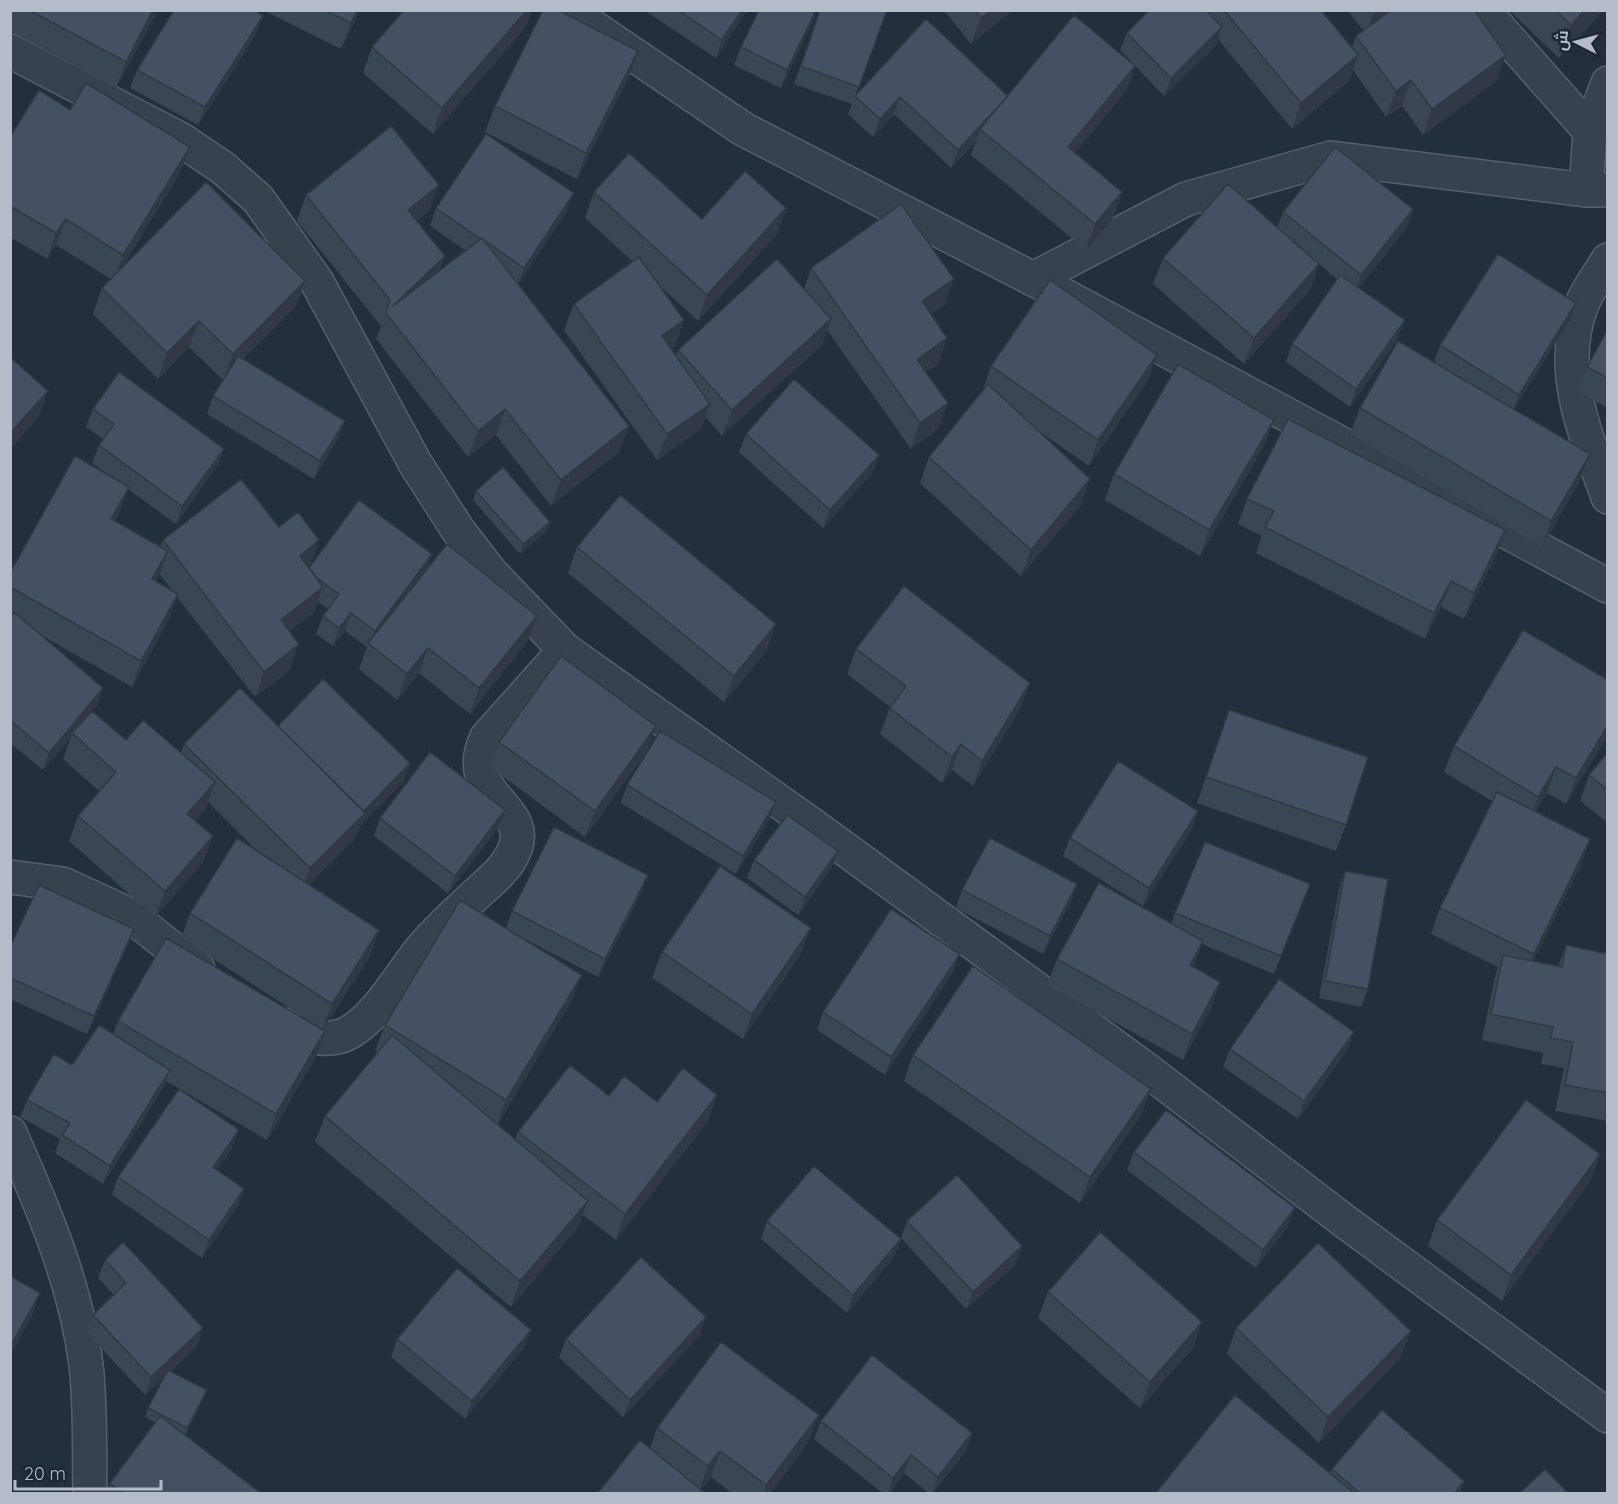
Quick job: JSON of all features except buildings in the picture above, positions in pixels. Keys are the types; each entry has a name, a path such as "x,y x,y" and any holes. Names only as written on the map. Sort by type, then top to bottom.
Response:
{"street":[{"path":"568,10 743,129 1033,279 1608,586"},
{"path":"1483,10 1590,131"},
{"path":"10,51 180,140 223,168 258,199 317,282 415,463 458,530 491,573 565,650 1128,1056 1343,1220 1608,1416"},
{"path":"1033,279 1186,199 1331,158 1597,190 1590,131 1608,83"},
{"path":"1608,260 1583,302 1573,337 1572,359 1575,399 1608,497"},
{"path":"257,1008 306,1037 328,1039 349,1032 366,1019 425,945 491,882 514,851 518,836 514,819 484,783 478,768 479,753 487,737 565,650"},
{"path":"10,876 63,884 130,915 181,957 224,986"},
{"path":"10,1133 56,1244 76,1307 86,1364 90,1494"}]}
